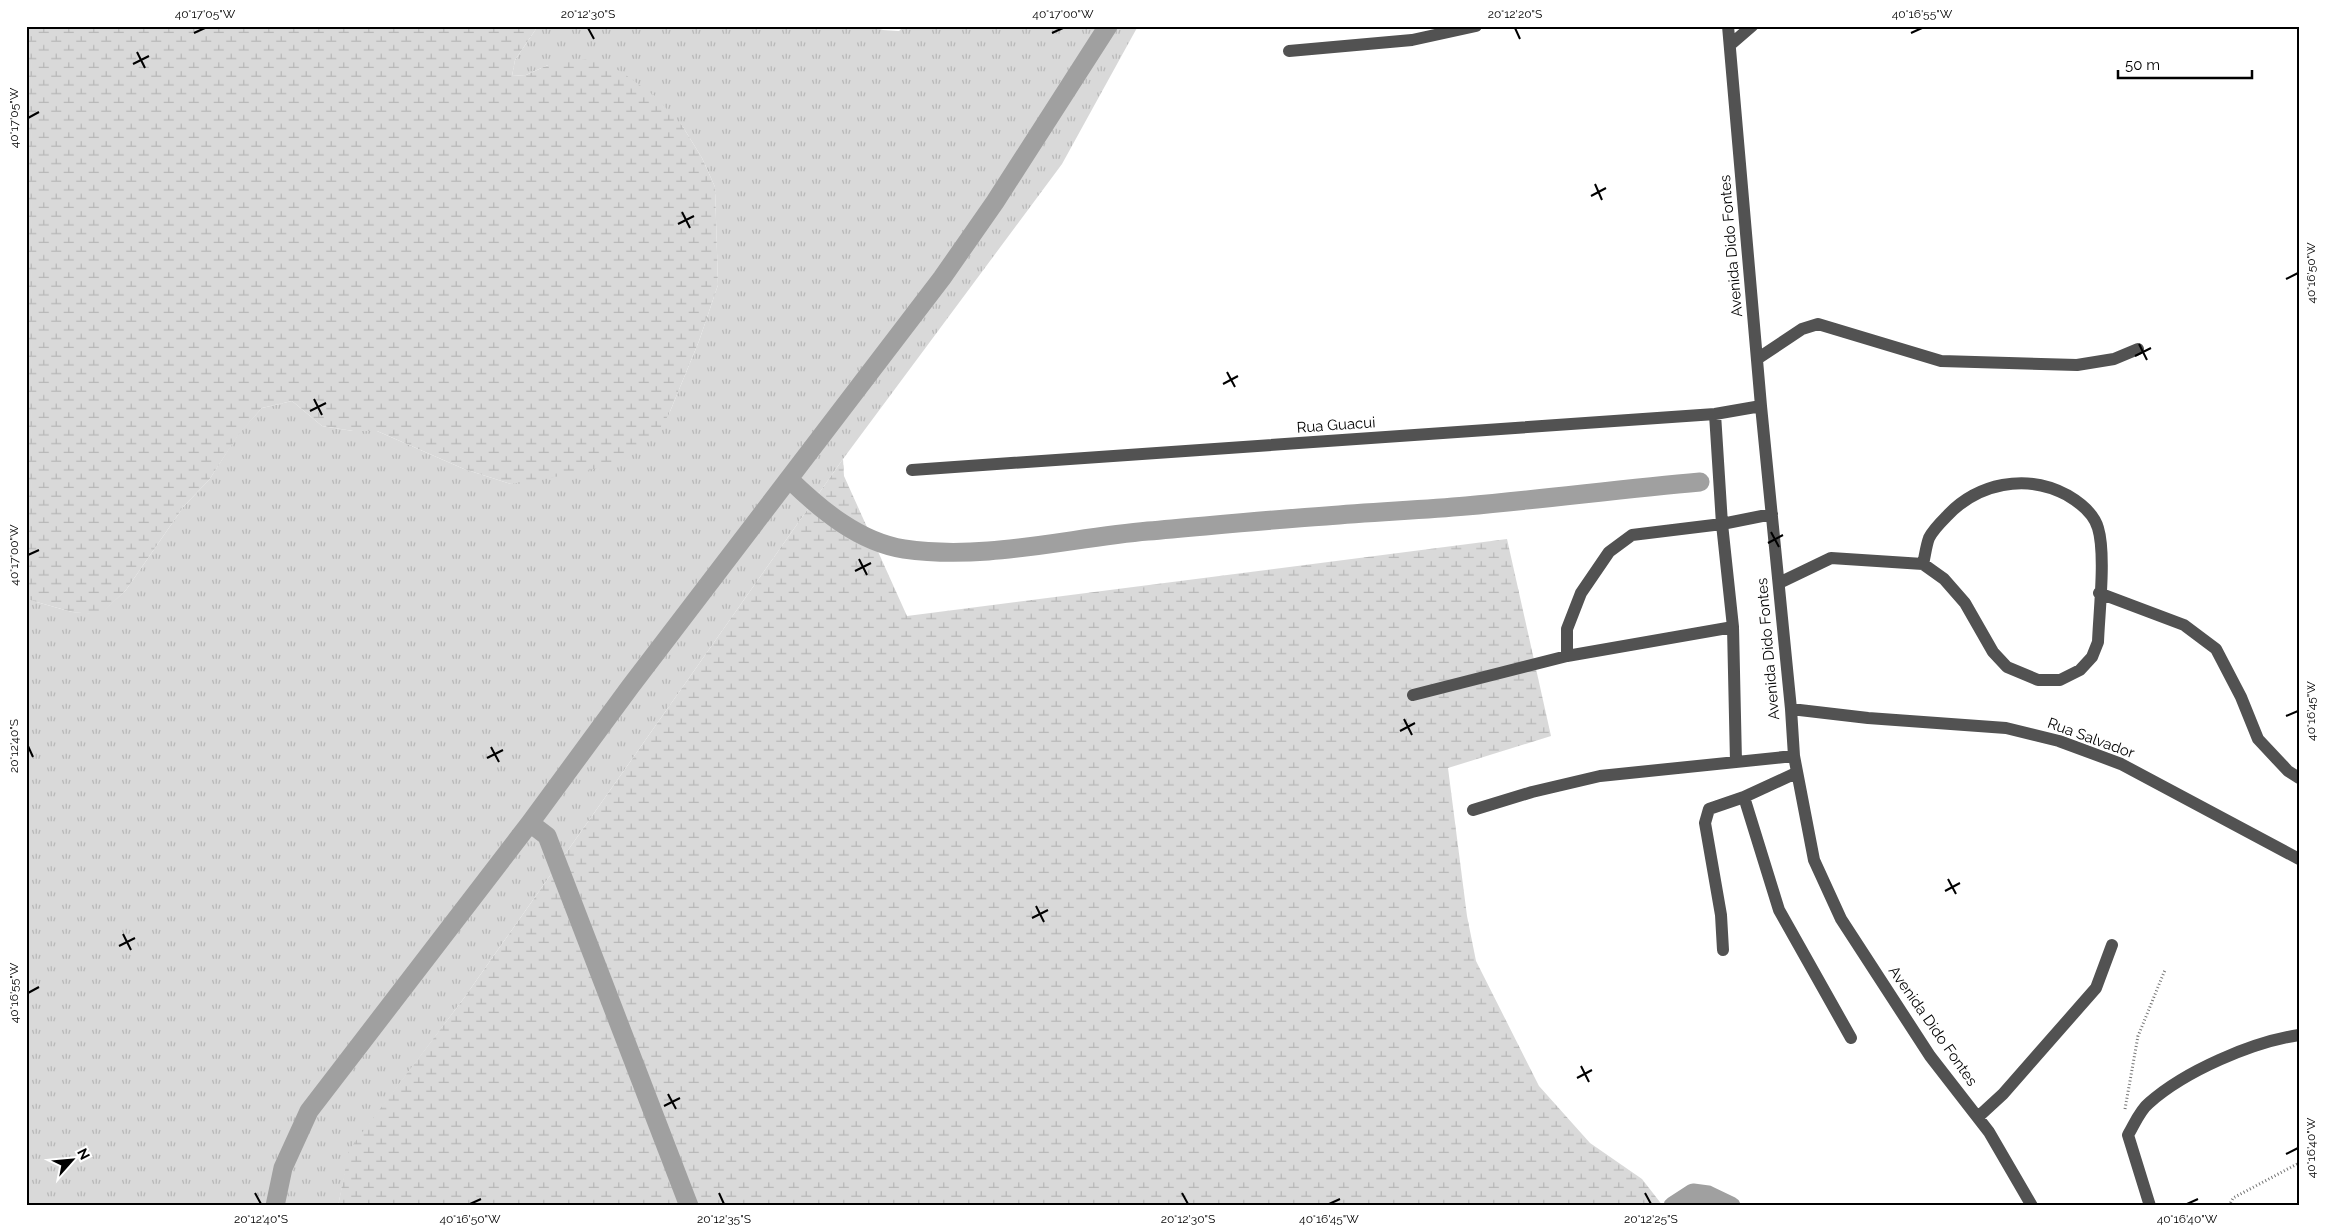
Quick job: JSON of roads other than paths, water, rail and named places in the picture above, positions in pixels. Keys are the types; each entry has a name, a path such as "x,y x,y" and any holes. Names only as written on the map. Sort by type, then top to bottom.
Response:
{"street":[{"path":"1289,51 1412,40 1476,26"},
{"name":"Avenida Dido Fontes","path":"1728,26 1794,756 1814,860 1841,919 1930,1056 1989,1132 2032,1206"},
{"path":"1730,45 1752,26"},
{"path":"1757,359 1802,329 1818,324 1942,362 2077,365 2114,358 2138,349"},
{"name":"Rua Guacui","path":"912,470 1715,414 1761,406"},
{"path":"1715,414 1722,524 1733,627 1736,762"},
{"path":"1779,583 1831,558 1923,564 1944,579 1965,603 1993,652 2007,666 2038,680 2060,680 2080,670 2092,657 2098,642 2101,546 2098,526 2089,512 2073,499 2057,490 2032,483 1997,485 1976,493 1956,506 1930,538 1923,564"},
{"path":"1566,656 1567,629 1581,594 1609,552 1632,535 1722,524 1772,514"},
{"path":"2099,593 2184,626 2216,649 2241,697 2258,738 2288,771 2299,778"},
{"path":"1413,695 1566,656 1733,627"},
{"name":"Rua Salvador","path":"1791,709 1868,718 2006,728 2059,741 2121,764 2299,859"},
{"path":"1473,810 1532,792 1600,776 1794,756"},
{"path":"1722,950 1721,915 1705,822 1709,809 1744,797 1796,773"},
{"path":"1744,797 1779,910 1851,1038"},
{"path":"1978,1117 2004,1094 2096,988 2112,945"},
{"path":"2150,1206 2128,1134 2148,1104 2190,1076 2257,1045 2277,1038 2299,1036"}],"waterway":[{"path":"275,1206 283,1168 309,1111 530,823 630,687 942,278 995,202 1108,26"},
{"path":"789,479 814,502 856,532 887,545 934,552 996,550 1148,531 1281,519 1466,506 1700,482"},
{"path":"530,823 547,836 689,1206"},
{"path":"1673,1206 1693,1193 1708,1195 1731,1206"}]}
